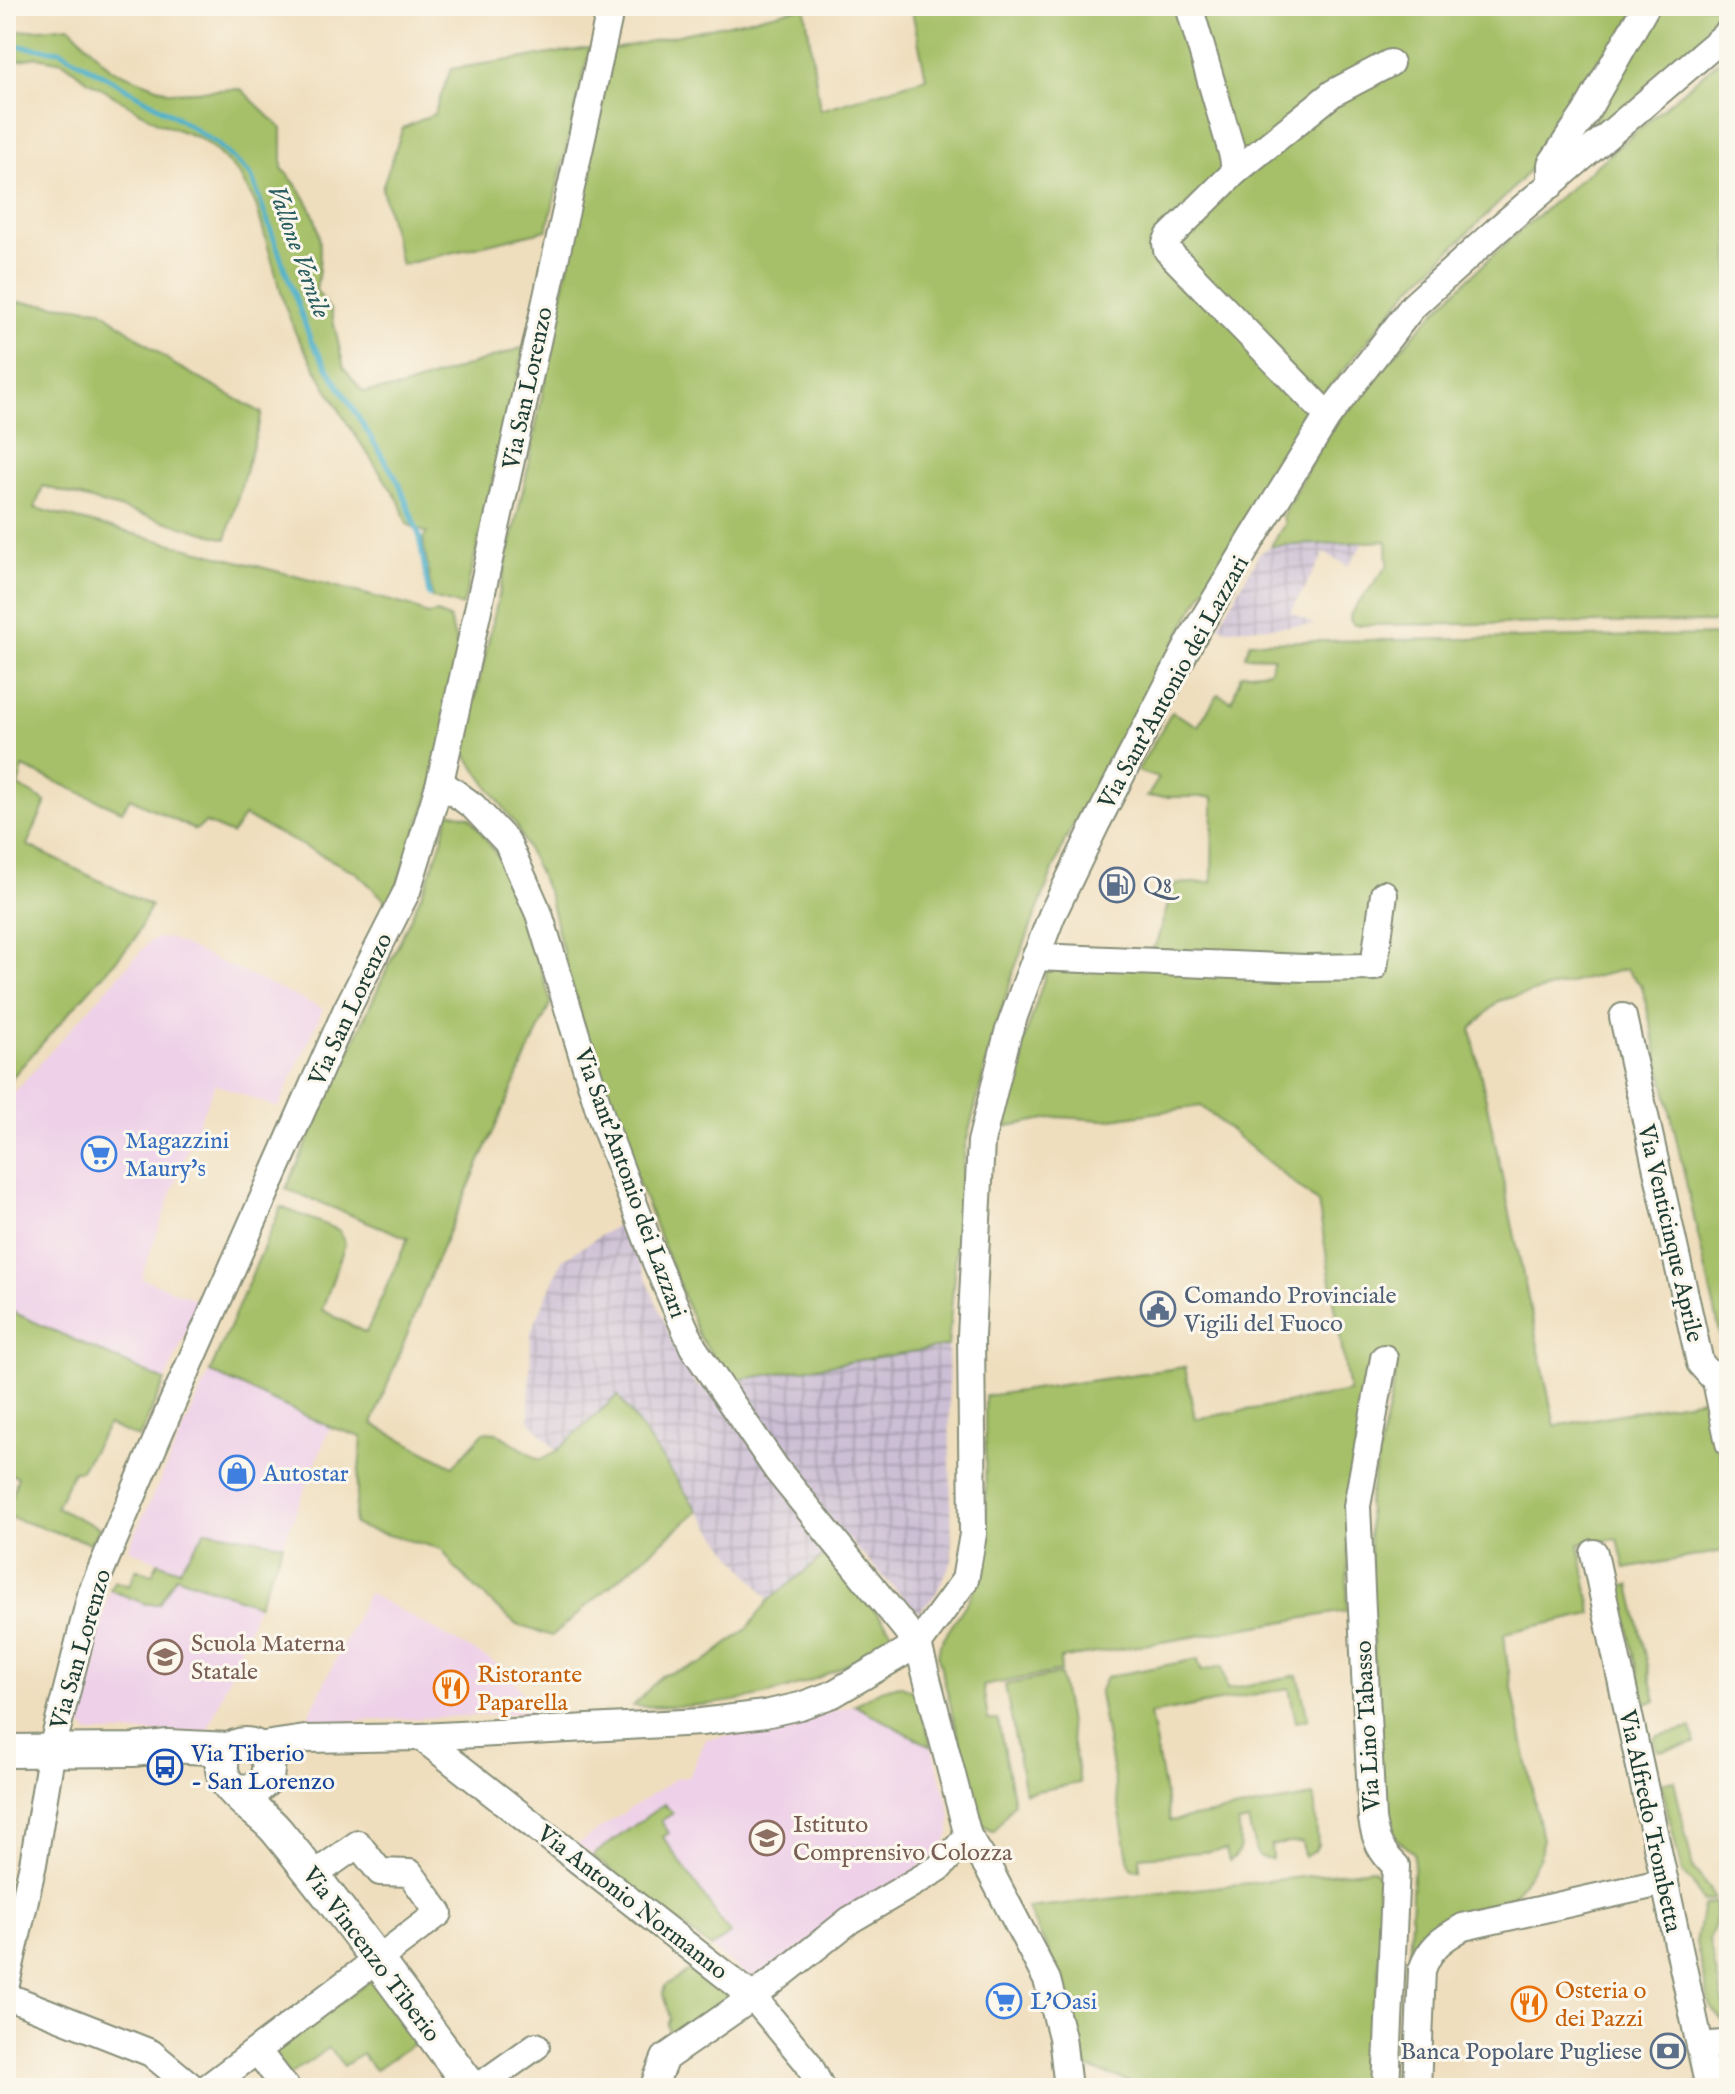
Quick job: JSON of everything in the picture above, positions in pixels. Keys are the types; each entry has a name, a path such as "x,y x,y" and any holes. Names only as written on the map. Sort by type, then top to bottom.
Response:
{"main road":[{"path":"6,1751 133,1750 181,1746 246,1768"},
{"name":"Via Vincenzo Tiberio","path":"246,1768 270,1821 474,2088"}],"street":[{"name":"Via San Lorenzo","path":"6,1984 33,1864 52,1749 92,1591 340,1025 407,891 440,782 611,6"},
{"path":"1189,6 1235,172"},
{"path":"1551,185 1551,164 1586,112 1646,6"},
{"name":"Via Sant'Antonio dei Lazzari","path":"246,1768 320,1741 701,1722 765,1714 833,1694 918,1644 965,1580 973,1534 971,1336 981,1142 1008,1033 1035,957 1096,824 1192,638 1328,416 1413,306 1729,32"},
{"path":"1328,416 1167,250 1166,243 1235,172 1333,93 1390,63"},
{"name":"Via Sant'Antonio dei Lazzari","path":"440,782 473,806 507,842 520,870 539,914 602,1119 655,1260 693,1347 777,1470 918,1644 968,1836 989,1869 1047,1980 1062,2037 1068,2088"},
{"path":"1035,957 1306,968 1374,967 1384,894"},
{"name":"Via Venticinque Aprile","path":"1623,1017 1700,1363 1716,1381 1729,1443"},
{"name":"Via Lino Tabasso","path":"1384,1358 1357,1506 1372,1819 1375,1840 1396,1866 1386,2088"},
{"name":"Via Alfredo Trombetta","path":"1594,1553 1709,2088"},
{"name":"Via Antonio Normanno","path":"421,1737 753,1997 808,2063 821,2088"},
{"path":"653,2088 665,2058 753,1997 850,1920 939,1868 968,1836"},
{"path":"207,2088 439,1913 410,1873 380,1872 358,1844 314,1875"},
{"path":"1417,2088 1422,1970 1427,1956 1439,1940 1463,1927 1665,1882"},
{"path":"6,1996 151,2053 193,2088"},
{"path":"1700,2046 1723,2044 1729,2047"},
{"path":"474,2088 536,2046"},
{"path":"258,2052 286,2088"}],"shaded area":[{"path":"1365,540 1348,566 1324,553 1291,612 1314,625 1226,629 1219,625 1259,554 1271,546"},
{"path":"170,939 323,1009 278,1108 215,1084 189,1145 141,1278 200,1301 165,1381 6,1309 6,1101 150,941"},
{"path":"623,1221 677,1353 697,1386 948,1346 952,1561 935,1595 918,1613 847,1538 769,1600 698,1511 619,1396 557,1451 529,1420 531,1332 562,1260"},
{"path":"210,1372 330,1427 207,1732 89,1733 74,1719 110,1590 146,1604 179,1570 128,1549"},
{"path":"368,1593 508,1670 534,1713 332,1722 303,1727"},
{"name":"Istituto Comprensivo Colozza","path":"854,1705 932,1747 951,1815 950,1832 939,1854 757,1980 751,1979 577,1844 676,1778 689,1777 705,1739 769,1731"}],"green space":[{"path":"934,6 1639,6 1557,139 1507,195 1408,291 1323,395 1246,515 1065,840 1014,970 965,1147 948,1346 729,1381 699,1336 604,1096 549,895 516,825 463,751 526,477 610,50 805,7 820,110 926,78 912,11"},
{"path":"1656,6 1729,6 1729,15 1576,153"},
{"path":"69,26 111,69 170,92 241,89 282,129 282,168 304,197 317,224 320,254 316,290 331,311 344,368 363,392 400,388 525,347 463,606 432,598 423,539 427,533 407,524 399,501 344,418 296,334 256,205 239,174 197,137 159,123 63,62 36,57 6,63 6,30"},
{"path":"590,48 547,230 401,265 382,188 403,128 434,114 451,69"},
{"path":"1729,52 1729,622 1354,625 1350,620 1351,613 1388,565 1387,541 1271,546 1285,523 1282,517 1324,439 1354,399 1447,299 1507,242"},
{"path":"18,302 100,309 175,365 262,413 226,539 43,486 35,508 410,606 427,615 437,613 449,618 461,659 434,783 390,905 357,873 244,816 232,834 206,823 195,830 130,798 122,811 23,767 18,786 46,802 27,845 151,906 134,940 6,1084 6,340"},
{"path":"1729,635 1729,1373 1642,986 1626,969 1498,1001 1471,1029 1555,1426 1708,1398 1729,1498 1729,1550 1625,1569 1618,1539 1579,1544 1592,1614 1504,1633 1542,1840 1540,1857 1511,1900 1451,1916 1430,1932 1409,1961 1414,1853 1380,1825 1368,1503 1398,1362 1377,1355 1349,1479 1347,1611 1060,1659 1061,1671 983,1686 988,1720 998,1720 1014,1803 994,1832 981,1825 938,1656 940,1644 971,1596 986,1553 985,1396 1185,1367 1195,1419 1349,1392 1318,1203 1201,1106 1105,1120 1057,1117 1003,1127 1022,1047 1047,970 1150,951 1156,944 1174,884 1212,882 1213,797 1147,797 1159,778 1137,771 1172,712 1198,726 1218,694 1232,701 1241,674 1269,671 1274,657 1245,656 1250,642"},
{"path":"449,812 470,817 499,858 517,891 551,1002 440,1251 372,1424 453,1466 484,1432 497,1433 540,1460 557,1451 618,1395 698,1511 552,1636 517,1625 455,1568 442,1549 354,1524 362,1437 330,1427 210,1372 281,1207 339,1230 345,1244 322,1310 366,1333 408,1238 286,1189 427,882"},
{"path":"6,1309 165,1381 139,1438 108,1425 80,1471 73,1471 56,1508 100,1528 90,1543 6,1516 18,1477 6,1473"},
{"path":"206,1530 283,1544 258,1605 176,1576 159,1604 146,1604 110,1590 114,1581 129,1586 136,1569 152,1575 158,1562 179,1570"},
{"path":"828,1553 894,1634 834,1671 770,1694 703,1705 633,1706 661,1676 703,1663 747,1629 769,1600"},
{"path":"1630,1585 1656,1701 1645,1704 1619,1587"},
{"path":"1198,1659 1201,1671 1222,1666 1227,1689 1298,1675 1308,1719 1296,1722 1289,1688 1150,1714 1170,1821 1314,1796 1318,1845 1314,1852 1304,1857 1302,1842 1271,1845 1272,1859 1260,1857 1248,1821 1238,1823 1239,1849 1229,1861 1226,1850 1140,1857 1140,1870 1132,1869 1099,1693 1106,1677"},
{"path":"1060,1674 1080,1783 1025,1793 1005,1685"},
{"path":"899,1685 917,1696 932,1747 854,1705 881,1690"},
{"path":"1691,1728 1695,1743 1660,1751 1657,1749 1654,1739 1657,1736"},
{"path":"1674,1780 1693,1868 1714,1899 1702,1901 1694,1885 1682,1872 1661,1783"},
{"path":"664,1804 673,1813 661,1821 669,1833 663,1837 730,1934 711,1948 592,1856"},
{"path":"1373,1869 1385,1882 1371,2088 1200,2088 1130,2081 1074,2064 1063,1981 1027,1908"},
{"path":"1715,1902 1715,1924 1709,1941 1729,2028 1711,2008 1696,1943 1703,1905"},
{"path":"692,1969 731,1998 671,2040 667,2024 670,2018 663,1994 665,1986"},
{"path":"371,1980 416,2042 375,2070 362,2054 344,2066 329,2048 289,2075 272,2052"}],"waterway":[{"name":"Vallone Vernile","path":"6,49 18,46 60,51 173,115 217,144 251,175 311,341 399,483 419,535 429,595"}],"place":[{"name":"Q8","path":"1117,885"},
{"name":"Magazzini Maury's","path":"99,1154"},
{"name":"Comando Provinciale Vigili del Fuoco","path":"1158,1309"},
{"name":"Autostar","path":"237,1473"},
{"name":"Scuola Materna Statale","path":"165,1657"},
{"name":"Ristorante Paparella","path":"451,1688"},
{"name":"Via Tiberio - San Lorenzo","path":"165,1767"},
{"name":"Istituto Comprensivo Colozza","path":"767,1838"},
{"name":"L'Oasi","path":"1004,2001"},
{"name":"Osteria o dei Pazzi","path":"1529,2004"},
{"name":"Banca Popolare Pugliese","path":"1668,2051"}]}
